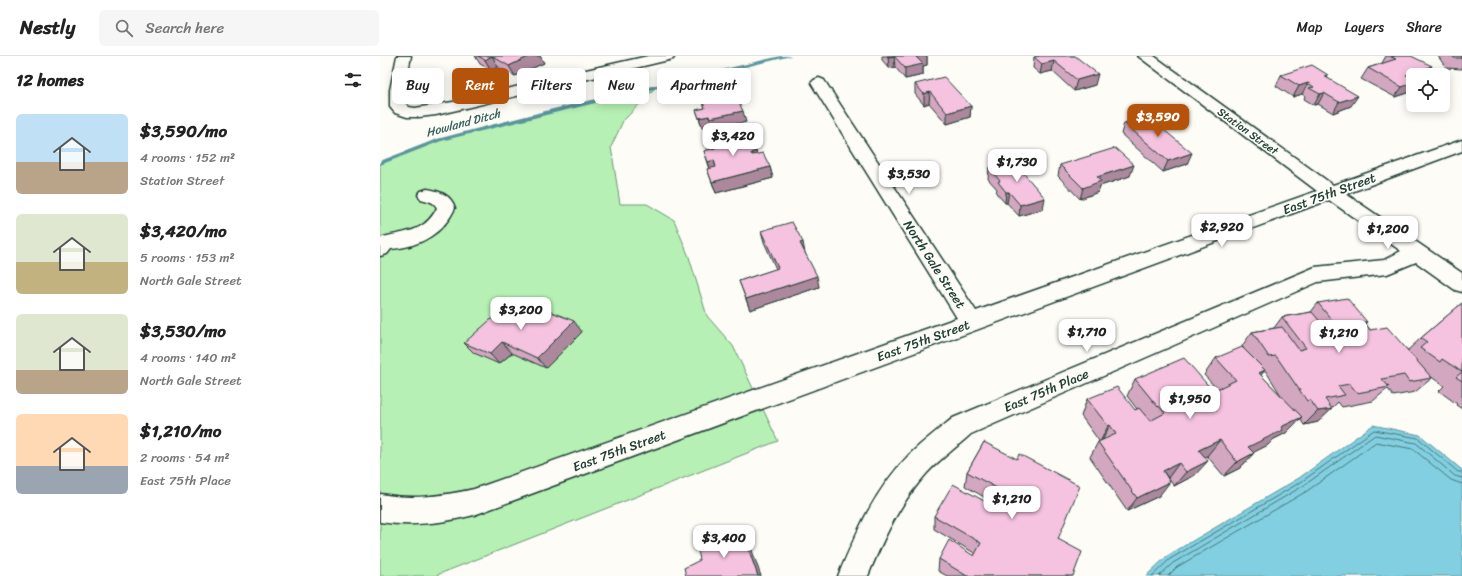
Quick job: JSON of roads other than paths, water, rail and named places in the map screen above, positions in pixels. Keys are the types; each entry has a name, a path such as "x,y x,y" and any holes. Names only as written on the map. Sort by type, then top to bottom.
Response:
{"street":[{"path":"404,56 397,102 398,107 402,110 413,112 442,109 590,73 668,56"},
{"name":"Station Street","path":"1145,56 1331,192 1462,284"},
{"name":"North Gale Street","path":"819,83 972,323"},
{"name":"East 75th Street","path":"380,508 399,512 439,510 474,502 1462,145"},
{"path":"380,249 385,243 397,242 417,236 440,220 446,208 443,202 436,197 426,195"},
{"name":"East 75th Place","path":"853,576 874,526 899,486 919,463 962,426 1315,275 1386,267 1418,252"}],"water":[{"path":"1373,425 1420,435 1462,470 1462,576 1146,576 1167,556 1299,478"}],"waterway":[{"name":"Howland Ditch","path":"380,163 439,140 553,111 788,56"}]}
